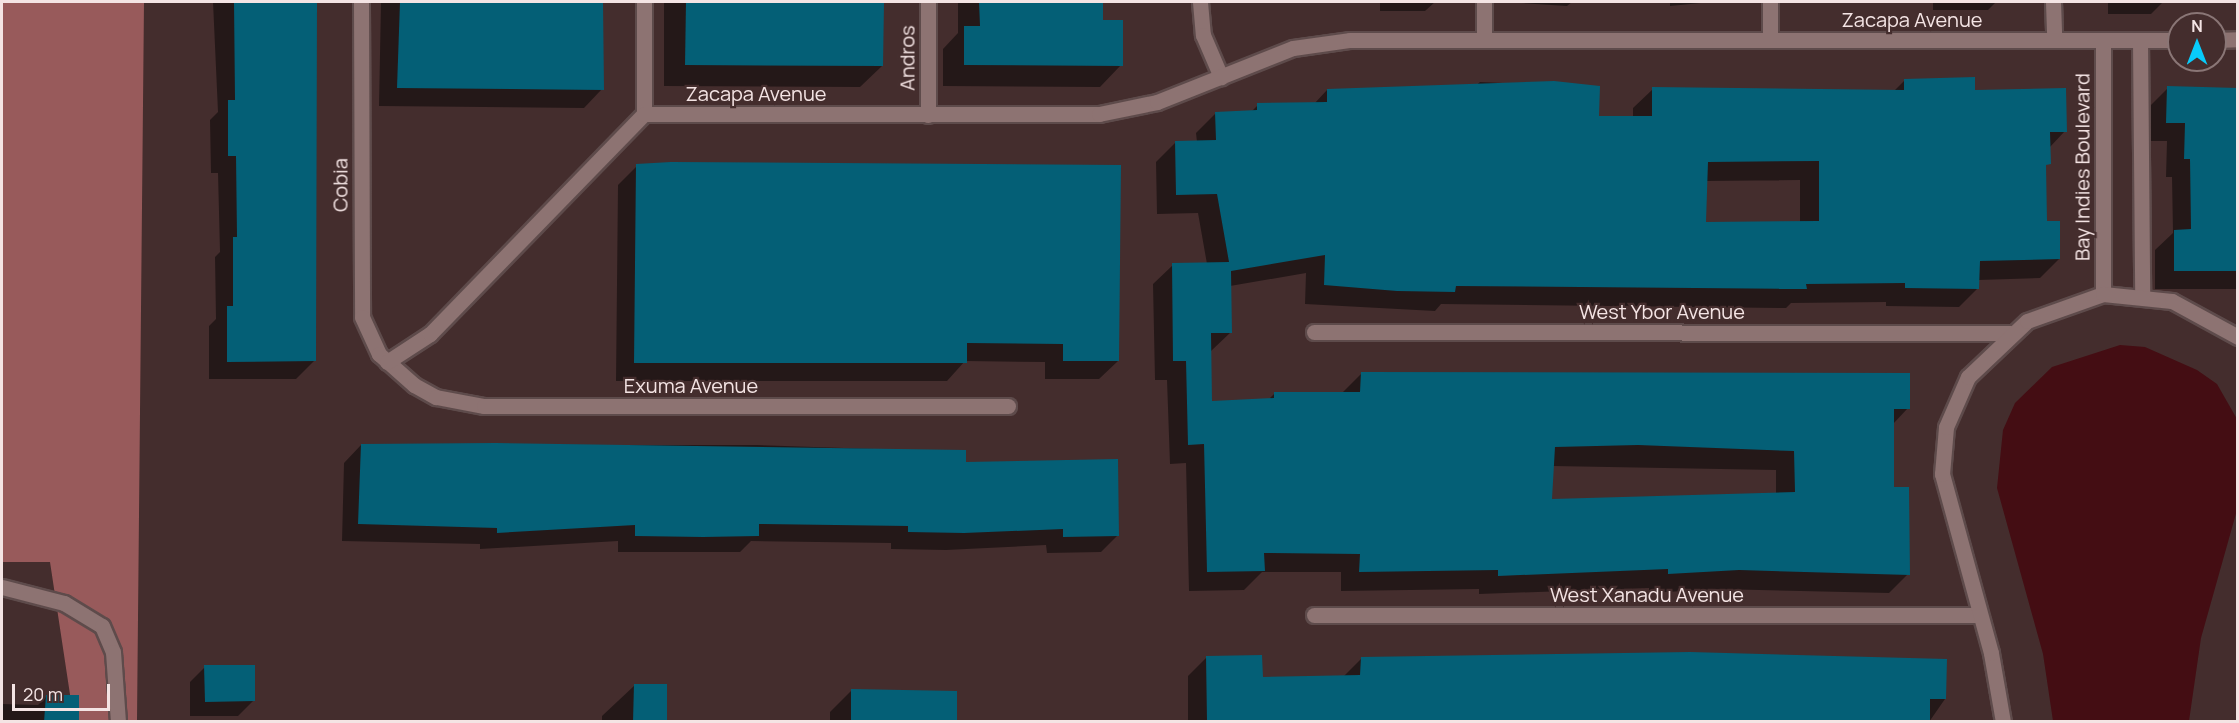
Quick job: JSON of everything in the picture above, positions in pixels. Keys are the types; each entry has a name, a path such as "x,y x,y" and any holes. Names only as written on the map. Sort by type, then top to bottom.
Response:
{"street":[{"name":"Cobia","path":"361,2 361,308 368,333 387,362"},
{"path":"387,362 430,334 644,114 644,2"},
{"name":"Andros","path":"928,2 928,115"},
{"path":"1200,2 1203,35 1221,77"},
{"path":"1484,2 1484,39"},
{"path":"1770,2 1770,40"},
{"path":"2054,2 2054,40"},
{"name":"Zacapa Avenue","path":"644,114 1099,114 1157,102 1316,43 1484,39 2167,40"},
{"name":"Bay Indies Boulevard","path":"2103,40 2103,294"},
{"path":"2140,40 2142,294"},
{"path":"2003,722 1980,615 1943,488 1943,443 1968,376 2010,333 2054,308 2103,294 2124,292 2142,294 2202,313 2235,334"},
{"name":"West Ybor Avenue","path":"1314,332 2010,333"},
{"name":"Exuma Avenue","path":"387,362 436,397 484,406 1008,406"},
{"path":"2,586 64,603 102,626 113,652 118,722"},
{"name":"West Xanadu Avenue","path":"1314,615 1980,615"}],"shaded area":[{"path":"2,2 144,2 137,721 74,721 50,562 2,562"},
{"path":"2120,345 2145,347 2197,370 2217,384 2237,419 2237,510 2201,638 2189,721 2053,721 2043,654 1997,488 2003,430 2015,403 2052,367"}],"building":[{"path":"234,2 317,2 316,361 227,362 227,306 233,306 233,237 237,237 236,156 228,156 228,100 235,100"},
{"path":"400,2 603,2 604,90 397,88"},
{"path":"686,2 884,2 883,66 685,65"},
{"path":"979,2 1103,2 1103,20 1123,20 1123,66 964,65 964,26 980,26"},
{"path":"1975,77 1975,90 2066,88 2067,132 2050,132 2051,164 2046,165 2047,221 2060,221 2060,259 1980,261 1979,289 1905,288 1905,283 1806,284 1807,289 1456,286 1455,292 1397,291 1324,285 1325,255 1231,271 1232,333 1211,333 1212,401 1274,398 1274,392 1360,392 1361,372 1910,373 1910,409 1894,409 1894,487 1909,487 1910,575 1739,570 1668,574 1668,569 1498,576 1498,570 1359,572 1360,554 1264,553 1265,571 1207,572 1204,444 1188,445 1186,361 1173,361 1172,263 1229,262 1217,194 1176,195 1175,141 1216,140 1215,112 1257,110 1257,103 1327,102 1327,89 1554,81 1600,86 1599,116 1652,116 1652,87 1904,90 1904,79","holes":["1819,161 1819,221 1706,222 1708,162","1638,445 1794,451 1795,492 1552,499 1555,447"]},
{"path":"2167,86 2238,88 2238,271 2174,271 2174,230 2191,229 2190,159 2184,159 2185,123 2166,123"},
{"path":"671,162 1121,165 1119,361 1063,361 1063,344 967,343 967,363 634,363 636,164"},
{"path":"496,443 966,450 966,462 1118,459 1119,536 1063,537 1063,529 964,533 908,532 908,526 759,524 759,536 635,536 635,525 497,533 497,528 358,524 361,444"},
{"path":"1690,652 1947,659 1946,699 1930,699 1930,722 1207,722 1206,656 1262,655 1263,677 1360,675 1361,657"},
{"path":"204,665 255,665 255,701 205,702"},
{"path":"634,684 667,684 667,722 633,722"},
{"path":"851,689 957,691 957,722 851,722"},
{"path":"46,695 79,695 79,722 44,722"}]}
